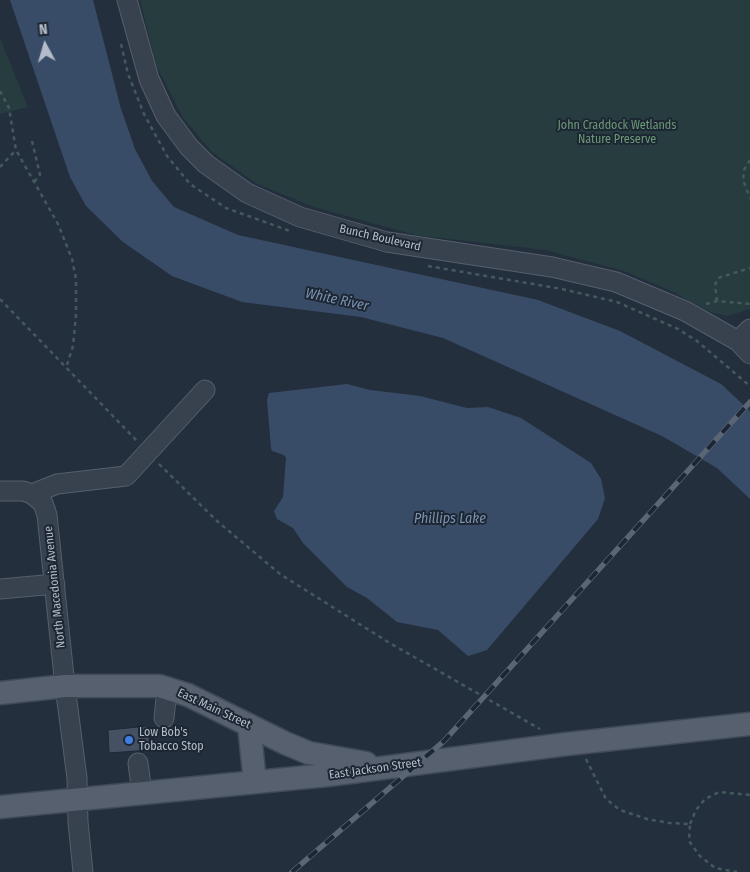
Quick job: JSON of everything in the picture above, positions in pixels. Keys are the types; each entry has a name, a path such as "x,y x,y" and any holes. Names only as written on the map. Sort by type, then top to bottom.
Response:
{"main road":[{"name":"East Main Street","path":"0,693 64,686 145,685 167,689 188,695 309,753 392,766"},
{"name":"East Jackson Street","path":"0,807 254,782 750,724"},
{"path":"249,725 254,782"}],"street":[{"name":"Bunch Boulevard","path":"127,0 149,79 166,116 177,133 200,158 222,177 247,193 300,217 387,242 552,267 616,282 663,300 746,341"},
{"path":"0,491 23,491 32,494 57,484 126,476 205,390"},
{"name":"North Macedonia Avenue","path":"32,494 43,503 46,509 64,686 77,778 78,822 83,872"},
{"path":"0,589 55,584"},
{"path":"164,718 167,689"},
{"path":"138,763 142,793"}],"path":[{"path":"0,92 8,108 16,150 64,235 74,269 76,321 73,346 66,368"},
{"path":"32,141 40,175 35,181"},
{"path":"0,167 16,150"},
{"path":"750,160 744,170 743,180 750,198"},
{"path":"717,301 714,295 718,278 750,268"},
{"path":"0,299 148,452 218,521 280,574 372,632 543,730"},
{"path":"678,329 697,341 750,386"},
{"path":"567,744 584,754 606,799 620,810 648,820 669,824 690,824"},
{"path":"737,872 715,868 700,856 689,841 690,824 696,810 705,799 719,792 750,795"}],"green space":[{"name":"John Craddock Wetlands Nature Preserve","path":"140,0 750,0 750,309 727,316 710,312 669,290 624,271 545,250 415,235 314,207 257,184 212,152 183,118 156,65"},
{"path":"0,38 28,107 0,114"}],"water":[{"name":"White River","path":"10,0 93,0 121,109 135,149 152,181 174,207 238,235 538,300 620,331 721,384 750,411 750,499 717,468 662,436 443,338 361,317 242,302 172,276 123,242 86,206 70,177"},
{"name":"Phillips Lake","path":"347,384 370,390 420,396 467,408 488,407 521,418 591,463 601,479 605,498 598,519 487,650 468,656 438,630 397,622 367,598 347,587 303,543 293,528 277,519 274,511 283,497 286,458 284,455 272,451 271,448 267,400 269,393"}],"building":[{"name":"Low Bob's Tobacco Stop","path":"148,726 150,750 109,753 108,730"}],"railway":[{"path":"292,872 444,741 750,402"}],"place":[{"name":"Low Bob's Tobacco Stop","path":"129,740"}]}
